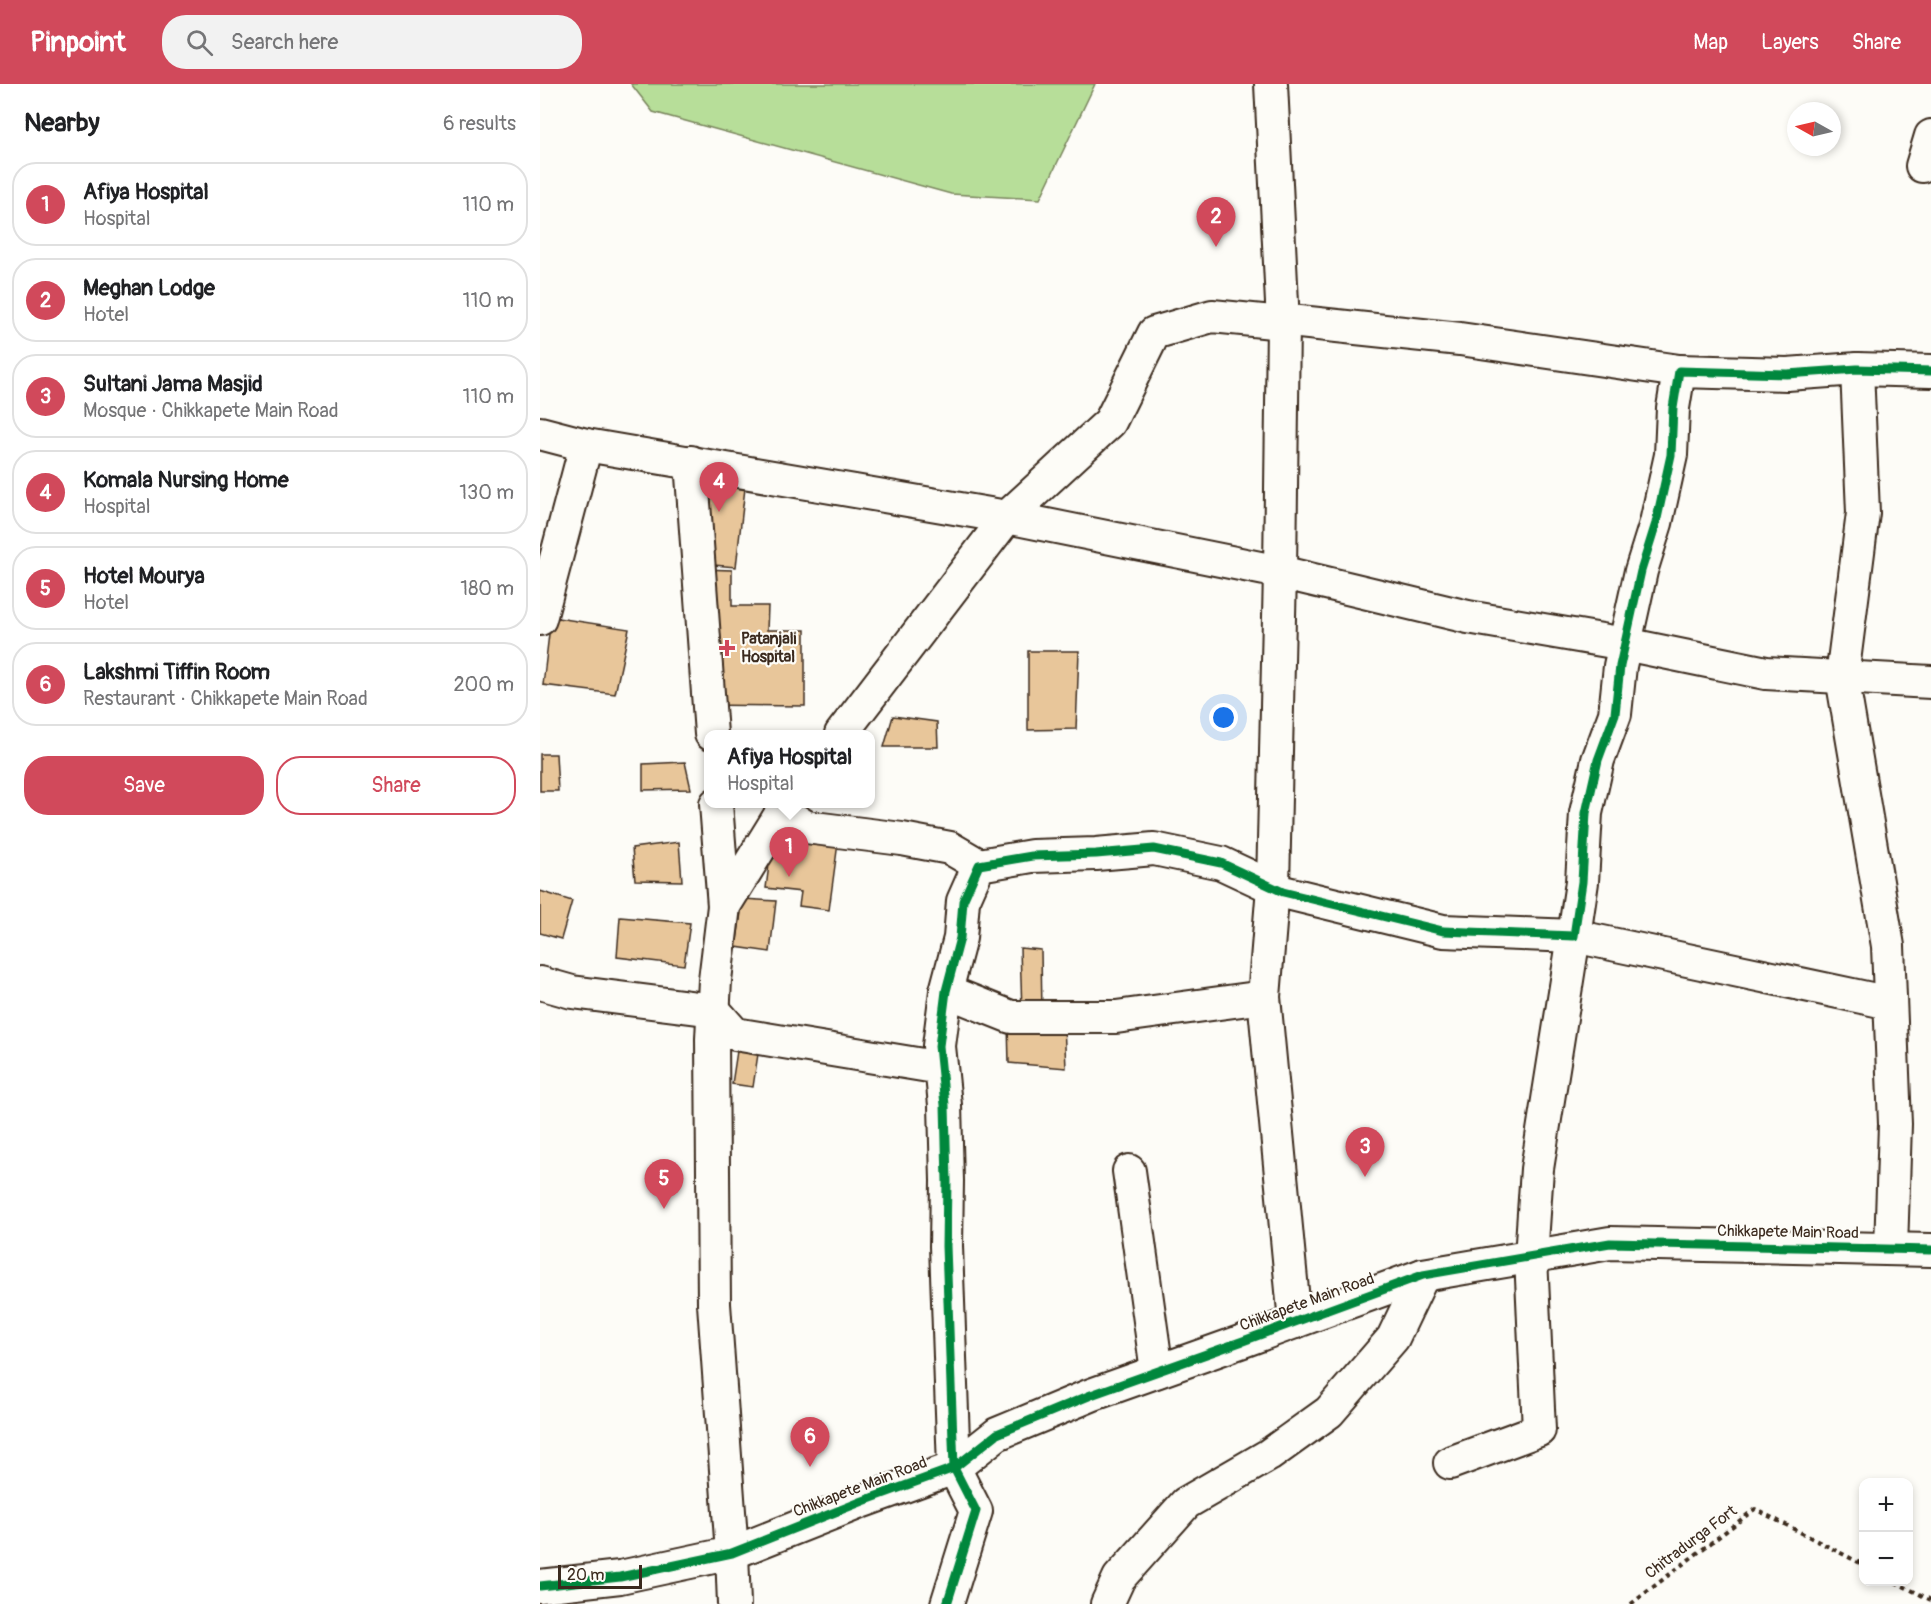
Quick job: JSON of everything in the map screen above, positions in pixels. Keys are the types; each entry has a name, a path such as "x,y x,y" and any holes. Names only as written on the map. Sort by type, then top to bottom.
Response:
{"street":[{"path":"1271,84 1283,323 1273,887 1264,997 1294,1322"},
{"path":"1922,166 1931,136"},
{"path":"845,730 1006,517 1110,422 1154,333 1212,316 1283,323 1290,321 1460,339 1679,371 1787,374 1857,369 1931,371"},
{"path":"1857,369 1863,513 1842,677 1888,946 1895,1124 1891,1249"},
{"path":"1450,1463 1539,1430 1531,1257 1537,1170 1582,882 1586,813 1598,760 1615,714 1620,666 1641,571 1656,523 1671,455 1672,408 1679,371"},
{"path":"540,433 586,445 1006,517 1280,572 1468,617 1625,644 1766,673 1931,682"},
{"path":"540,619 586,445"},
{"path":"691,462 711,730"},
{"path":"716,808 724,906 715,980 712,1039 714,1304 734,1604"},
{"path":"724,906 783,808"},
{"path":"785,808 806,827 902,839 950,848 979,865 1032,856 1154,849 1221,863 1283,892 1443,931 1574,936 1890,1003"},
{"path":"947,1604 976,1511 954,1468 946,1246 945,1105 939,1046 946,991 960,938 963,901 979,865"},
{"path":"540,983 572,992 714,1010 735,1034 941,1068"},
{"path":"946,991 1011,1017 1116,1017 1264,997"},
{"path":"1129,1171 1156,1371"},
{"name":"Chikkapete Main Road","path":"540,1586 620,1577 732,1553 954,1468 996,1434 1091,1395 1423,1275 1610,1243 1931,1250"},
{"path":"1107,1604 1119,1578 1186,1503 1269,1455 1329,1413 1393,1338 1423,1275"}],"path":[{"path":"1904,1586 1931,1600"}],"green space":[{"path":"631,84 1095,84 1040,199 951,194 653,112"}],"building":[{"path":"710,484 745,488 736,567 702,564"},
{"path":"701,569 732,570 732,606 768,606 767,630 805,630 805,706 700,705"},
{"path":"551,617 629,629 615,694 543,685"},
{"path":"1028,651 1079,651 1076,729 1028,730"},
{"path":"893,716 937,722 938,747 884,747"},
{"path":"540,754 556,754 558,791 540,791"},
{"path":"685,762 691,789 643,790 643,764"},
{"path":"773,834 838,843 829,910 799,906 801,892 766,888"},
{"path":"679,842 682,881 635,880 632,848"},
{"path":"540,891 572,901 561,939 540,933"},
{"path":"743,899 776,901 770,952 736,947"},
{"path":"620,917 690,923 684,965 617,957"},
{"path":"1020,948 1041,950 1042,1015 1022,1012"},
{"path":"1008,1024 1064,1025 1066,1068 1009,1063"},
{"path":"737,1051 758,1054 753,1087 732,1084"}],"cycle path":[{"path":"947,1604 976,1511 954,1468 946,1246 945,1105 939,1046 946,991 960,938 963,901 979,865 1032,856 1154,849 1221,863 1283,892 1443,931 1574,936 1582,882 1586,813 1598,760 1615,714 1620,666 1641,571 1656,523 1671,455 1673,408 1679,371 1787,374 1857,369 1931,371"},
{"path":"540,1586 620,1577 732,1553 954,1468 997,1434 1091,1395 1423,1275 1610,1243 1931,1250"}],"place":[{"name":"Meghan Lodge","path":"1216,247"},
{"name":"Komala Nursing Home","path":"719,512"},
{"name":"Patanjali Hospital","path":"727,648"},
{"name":"Afiya Hospital","path":"789,877"},
{"name":"Sultani Jama Masjid","path":"1365,1177"},
{"name":"Hotel Mourya","path":"664,1209"},
{"name":"Lakshmi Tiffin Room","path":"810,1467"}]}
